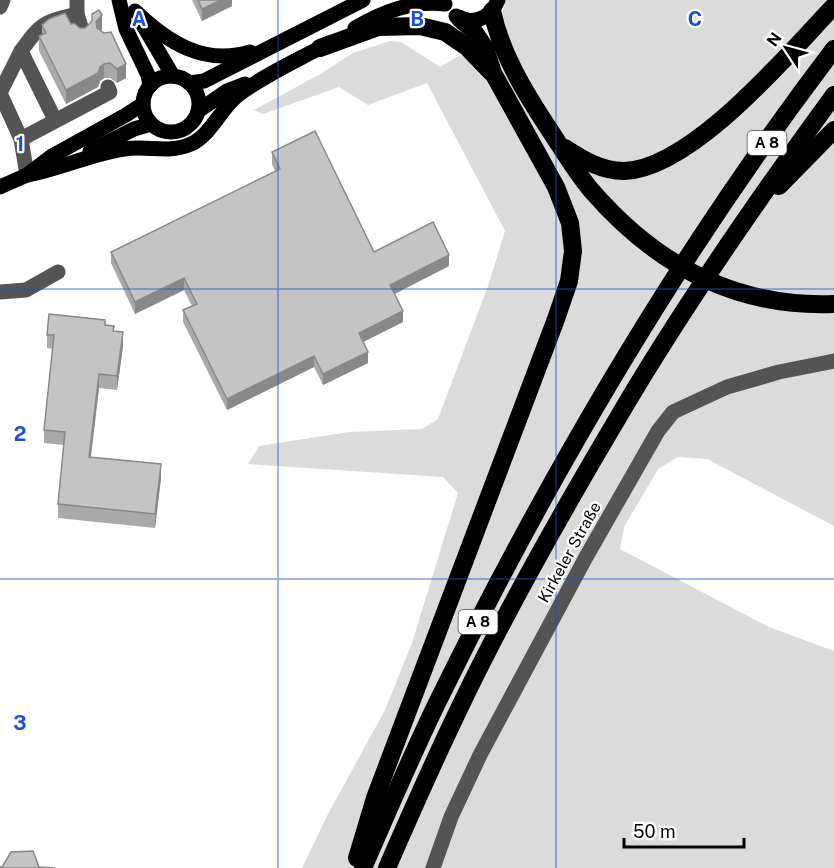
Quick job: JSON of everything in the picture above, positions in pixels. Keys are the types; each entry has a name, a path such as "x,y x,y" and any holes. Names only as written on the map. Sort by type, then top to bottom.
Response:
{"highway":[{"path":"495,6 496,31 514,70 558,144 590,188 616,217 670,261 711,283 743,293 811,305 834,304"},
{"path":"558,144 604,169 625,171 666,159 699,137 730,112 834,6"},
{"path":"354,868 375,798 569,281 573,251 570,223 556,187 493,73 486,48 473,30 460,19"},
{"path":"320,48 378,27 420,26 445,32 467,47 493,73"},
{"name":"A 8","path":"363,868 439,699 507,564 613,376 705,231 834,49"},
{"name":"A 8","path":"387,868 458,710 568,502 673,328 747,217 834,95"},
{"path":"747,217 834,130"}],"main road":[{"path":"119,0 119,32 148,75 150,86"},
{"path":"333,16 363,0"},
{"path":"189,83 204,81 278,42 371,0"},
{"path":"174,76 156,80 145,94 143,104 146,118 151,124 166,132 182,130 190,125 198,111 227,91 272,73 392,10 417,3 444,2 453,15 468,21 477,20 495,6"},
{"path":"132,6 155,31 194,52 214,57 246,53 278,42"},
{"path":"132,6 166,66 174,76 189,83 198,95 198,111"},
{"path":"27,175 53,170 122,149 142,147 175,149 194,143 237,96 272,73"},
{"path":"0,188 27,175 52,156 143,104"},
{"path":"53,170 134,129 151,124"}],"street":[{"path":"0,7 3,0"},
{"path":"27,175 21,139 0,93 21,51 38,28 46,22 77,7 83,33"},
{"path":"21,51 55,120"},
{"path":"21,139 110,92 108,87"},
{"path":"0,292 26,290 58,272"},
{"name":"Kirkeler Straße","path":"433,868 451,817 480,755 586,557 658,431 673,412 727,387 779,372 834,361"}],"shaded area":[{"path":"506,0 834,0 834,526 707,459 678,457 658,469 624,527 620,549 769,627 834,651 834,868 302,868 328,814 385,710 412,643 458,493 443,477 248,464 259,446 349,432 422,429 438,419 488,286 505,231 427,83 368,105 339,87 263,114 254,110 322,73 353,53 390,41 401,42 440,67 501,31 501,18"}],"building":[{"path":"198,0 221,0 202,9"},
{"path":"99,10 102,15 96,22 97,28 104,33 111,32 126,64 117,69 110,63 104,64 98,73 66,90 39,36 46,33 42,25 49,19 65,13 71,24 85,28 92,21 92,14"},
{"path":"315,131 374,252 433,222 449,255 390,285 403,311 359,333 368,352 323,374 314,356 227,399 183,310 197,304 184,278 135,302 111,252 280,169 272,152"},
{"path":"49,314 105,320 105,325 114,326 113,331 123,332 117,376 99,374 89,457 161,464 155,514 58,504 65,432 44,430 54,335 47,335"},
{"path":"33,851 39,867 55,868 0,868 11,852"}]}
